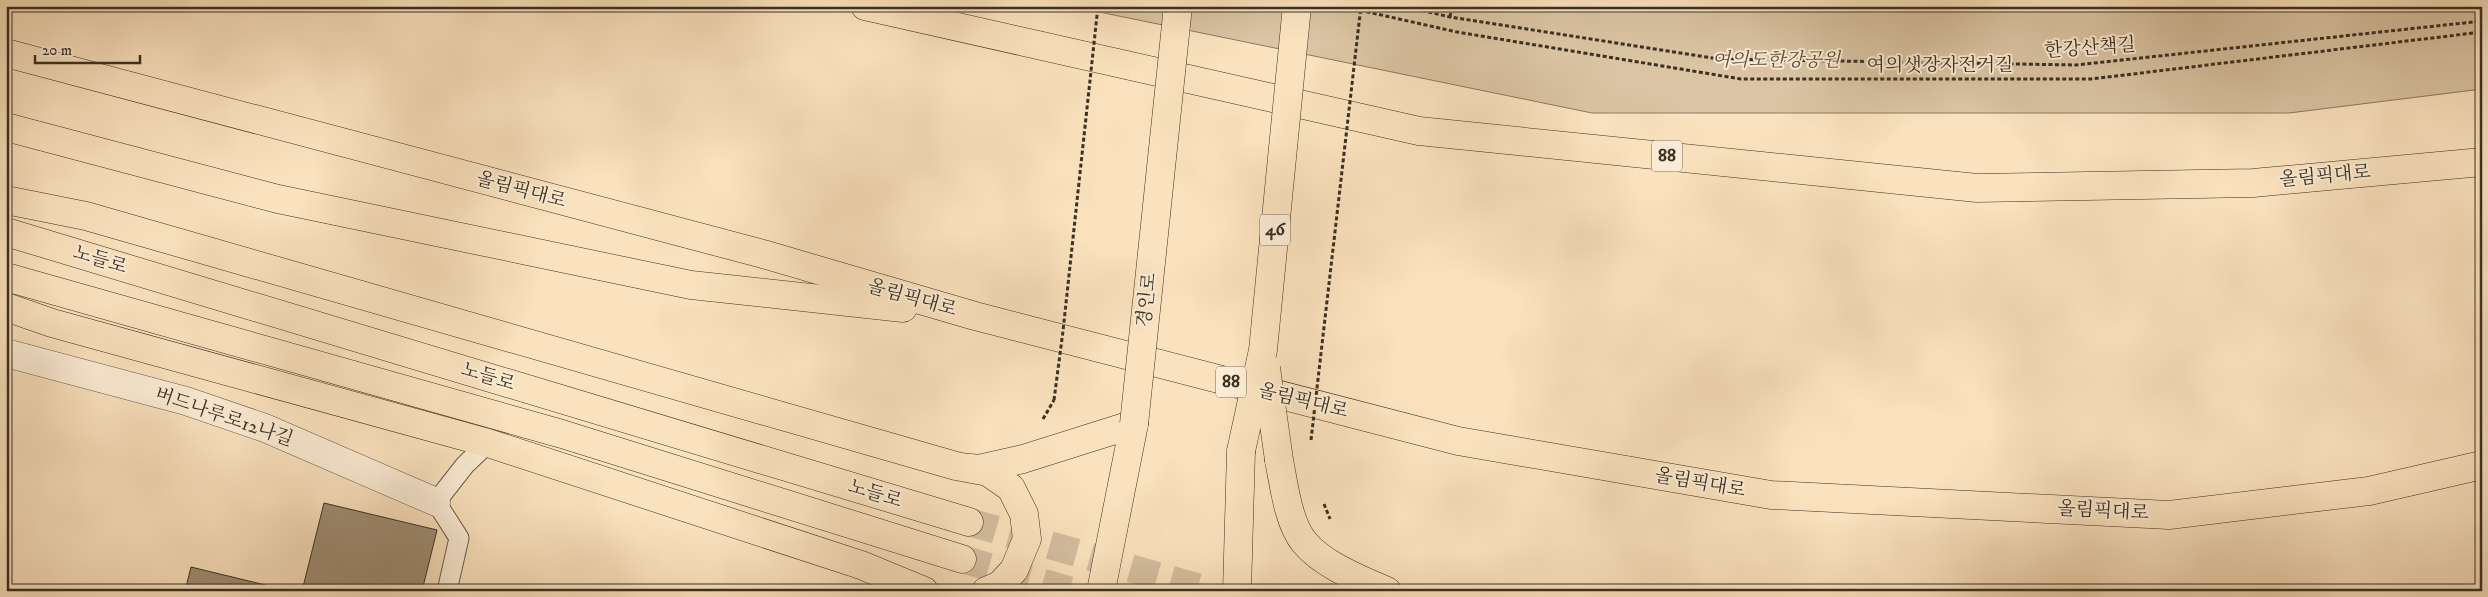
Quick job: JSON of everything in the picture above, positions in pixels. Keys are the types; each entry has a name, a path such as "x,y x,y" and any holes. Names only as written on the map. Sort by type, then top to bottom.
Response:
{"main road":[{"name":"올림픽대로","path":"865,6 1419,131 1977,188 2254,182 2482,162"},
{"name":"경인로","path":"1101,591 1134,424 1178,6"},
{"name":"46","path":"1237,591 1241,451 1264,350 1297,6"},
{"name":"올림픽대로","path":"6,53 753,251 975,316 1458,441 1772,495 2169,515 2369,491 2482,464"},
{"path":"6,127 278,199 690,285 975,316"},
{"path":"6,200 86,216 956,466 988,472 1011,488 1024,514 1027,539 1014,570 1000,585 986,591"},
{"name":"노들로","path":"6,232 969,522"},
{"name":"노들로","path":"6,277 562,434 962,558"},
{"path":"6,306 52,323 488,444 861,565 924,591"},
{"path":"1264,350 1279,460 1289,512 1304,542 1339,570 1387,591"},
{"path":"956,466 979,469 1022,460 1134,424"}],"street":[{"name":"버드나루로12나길","path":"6,353 186,401 264,428 436,502"}],"lane":[{"path":"447,591 459,538 436,502 465,464 488,444"}],"path":[{"path":"1054,400 1098,6"},
{"name":"여의샛강자전거길","path":"1341,6 1457,32 1741,79 2091,79 2482,32"},
{"path":"1310,448 1361,6"},
{"name":"한강산책길","path":"1403,6 1450,17 1719,59 2076,66 2482,21"},
{"path":"1450,17 1452,6"}],"green space":[{"name":"여의도한강공원","path":"1070,6 2482,6 2482,89 2289,113 1592,113"}],"building":[{"path":"324,503 437,530 422,591 302,591"},
{"path":"191,567 290,591 185,591"}],"tunnel":[{"path":"969,522 1210,591"},
{"path":"962,559 1071,591"}]}
